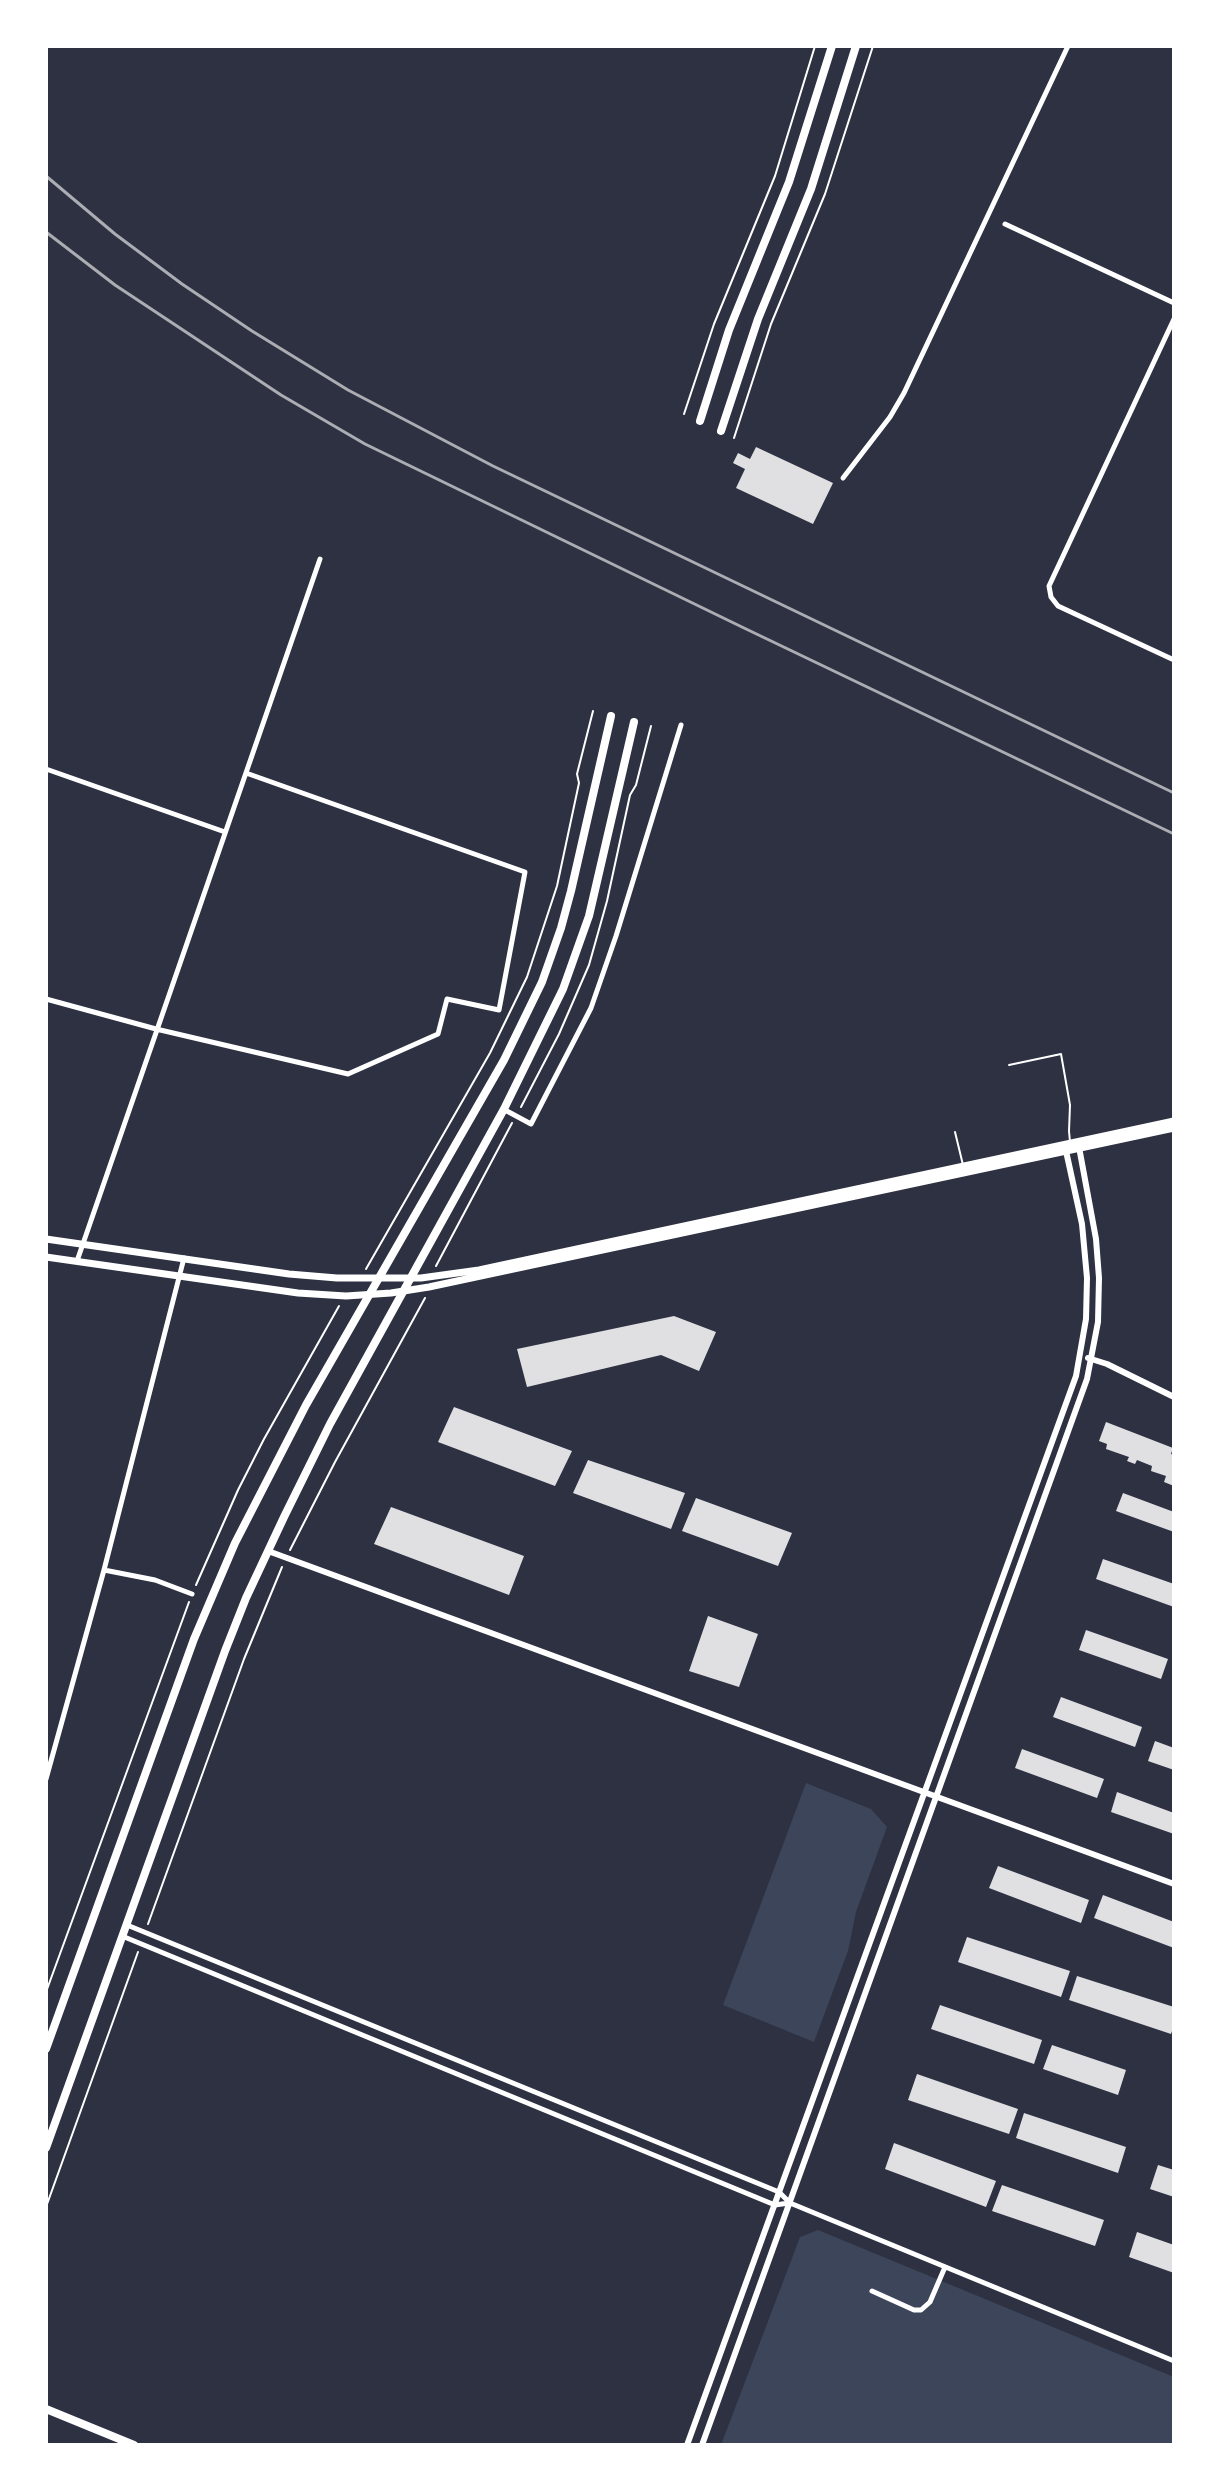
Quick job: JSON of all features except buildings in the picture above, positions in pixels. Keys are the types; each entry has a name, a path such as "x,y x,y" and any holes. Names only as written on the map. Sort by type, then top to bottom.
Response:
{"main road":[{"path":"700,421 733,319 794,169 832,46"},
{"path":"721,431 750,340 811,189 856,46"},
{"path":"46,2049 214,1587 282,1447 504,1060 542,982 571,891 611,716"},
{"path":"46,2148 225,1651 268,1551 330,1424 504,1109 557,1004 583,935 634,722"},
{"path":"46,1239 289,1274 410,1278 479,1270 1068,1147 1174,1121"},
{"path":"1068,1147 1080,1148 1174,1128"},
{"path":"46,1257 298,1293 368,1295 403,1291 964,1169"},
{"path":"46,2409 134,2445"}],"street":[{"path":"843,478 890,417 904,393 1068,46"},
{"path":"1005,224 1174,303"},
{"path":"1174,319 1051,579 1050,594 1058,606 1174,660"},
{"path":"77,1261 320,559"},
{"path":"504,1109 531,1124 591,1008 681,725"},
{"path":"46,769 225,832"},
{"path":"46,999 156,1029 348,1074 438,1034 447,999 499,1010 525,872 246,773"},
{"path":"687,2445 1072,1386 1087,1308 1087,1266 1068,1147"},
{"path":"702,2445 1083,1390 1098,1322 1099,1266 1080,1148"},
{"path":"46,1779 104,1570 184,1258"},
{"path":"1080,1357 1107,1364 1174,1397"},
{"path":"268,1551 1174,1884"},
{"path":"104,1570 155,1580 192,1594"},
{"path":"127,1924 779,2192 790,2203 1174,2361"},
{"path":"122,1936 775,2205 790,2203"},
{"path":"872,2291 914,2310 921,2310 930,2302 945,2267"}],"lane":[{"path":"1009,1065 1061,1054 1070,1105 1068,1147"},
{"path":"955,1132 964,1169"}],"path":[{"path":"684,414 714,324 775,176 815,46"},
{"path":"734,438 771,324 825,194 873,46"},
{"path":"145,1932 244,1659 286,1558 423,1303"},
{"path":"46,1992 192,1594 238,1490 328,1326"},
{"path":"46,2207 141,1944"}],"shaded area":[{"path":"806,1783 871,1809 887,1827 856,1912 848,1951 814,2042 723,2005"},
{"path":"818,2230 1174,2377 1174,2445 721,2445 800,2237"}],"railway":[{"path":"46,176 115,234 182,284 348,390 493,466 1174,793"},
{"path":"46,232 115,285 281,395 365,444 1174,834"}]}
